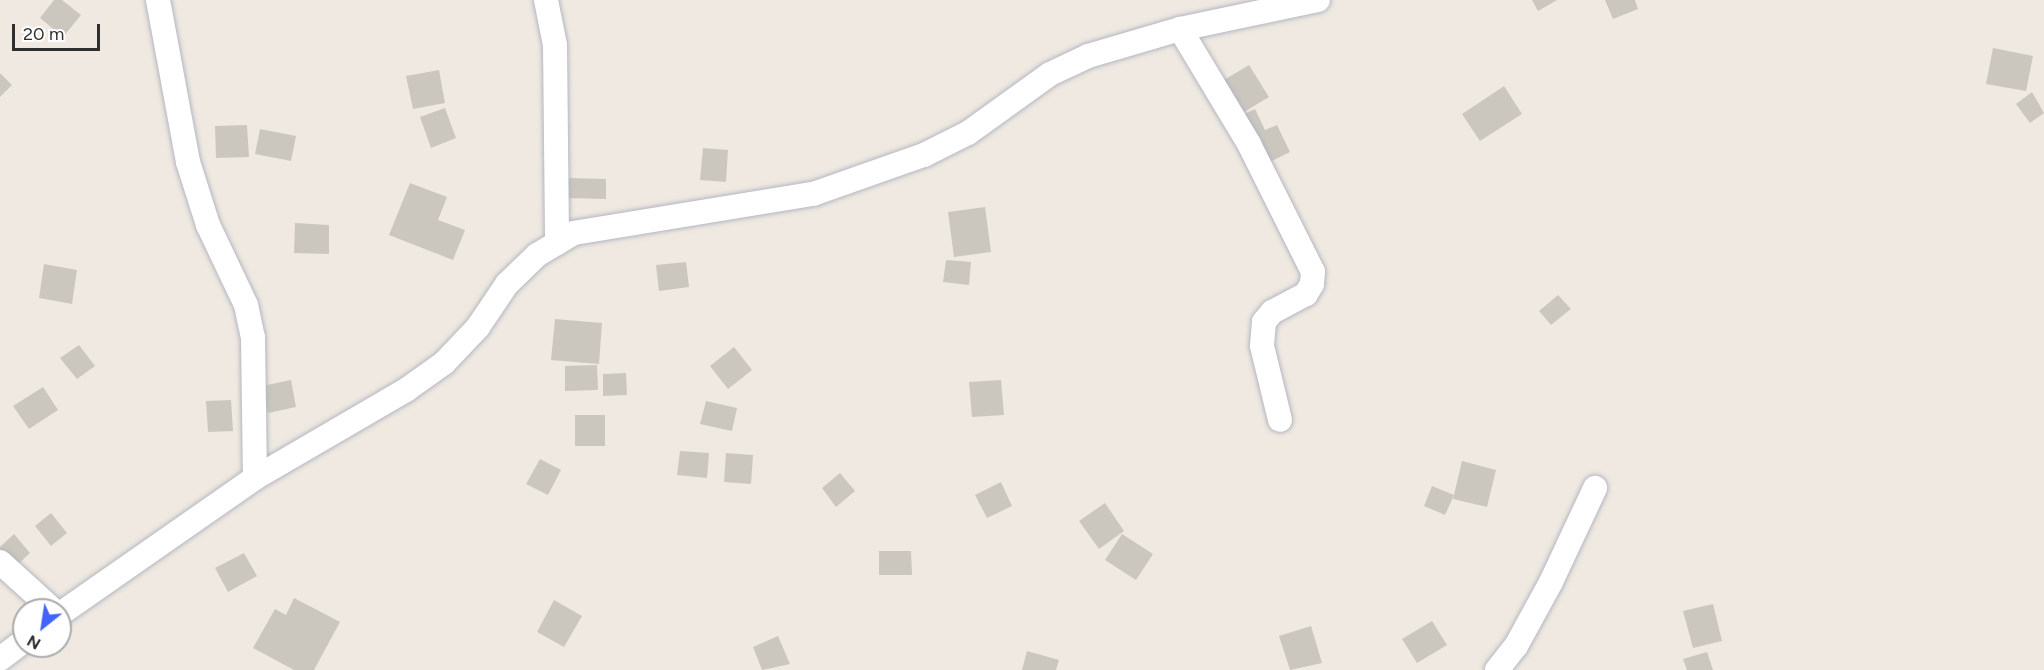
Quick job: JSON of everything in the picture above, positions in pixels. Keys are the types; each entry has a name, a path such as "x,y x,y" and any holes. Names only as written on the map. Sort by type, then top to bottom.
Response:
{"street":[{"path":"158,0 188,162 208,225 246,305 253,337 255,478"},
{"path":"546,0 555,45 557,243"},
{"path":"72,606 255,478 406,390 444,363 478,327 507,284 537,255 574,233 630,222 763,205 860,178 924,155 968,134 1050,74 1088,56 1180,29 1318,0"},
{"path":"1180,29 1249,144 1313,272 1306,294 1272,312 1264,322 1262,346 1280,420"},
{"path":"1497,670 1516,646 1551,582 1595,488"},
{"path":"0,562 40,598"}],"building":[{"path":"54,0 62,0 81,15 63,37 40,18"},
{"path":"1532,0 1557,0 1538,11"},
{"path":"1605,0 1635,0 1638,9 1613,19"},
{"path":"1993,48 2033,56 2026,91 1986,84"},
{"path":"1249,65 1269,97 1239,115 1219,83"},
{"path":"439,70 445,103 413,109 406,76"},
{"path":"0,73 12,85 0,97"},
{"path":"1504,86 1522,114 1480,141 1462,114"},
{"path":"2032,92 2044,113 2030,123 2016,104"},
{"path":"445,108 456,138 431,148 420,117"},
{"path":"1255,109 1265,130 1277,125 1290,152 1261,166 1238,117"},
{"path":"247,125 249,157 216,158 215,126"},
{"path":"260,129 296,136 291,161 255,154"},
{"path":"703,148 728,150 726,182 700,180"},
{"path":"568,178 606,179 606,199 568,198"},
{"path":"410,183 447,197 438,220 465,230 453,260 389,235"},
{"path":"985,207 991,252 954,257 948,212"},
{"path":"295,223 329,225 329,254 294,253"},
{"path":"946,260 971,262 969,285 943,282"},
{"path":"686,262 689,287 659,291 656,265"},
{"path":"44,264 77,270 72,304 39,298"},
{"path":"1558,295 1571,309 1551,325 1539,311"},
{"path":"555,319 602,323 599,364 551,360"},
{"path":"79,345 95,366 77,379 60,358"},
{"path":"734,347 752,370 728,389 710,366"},
{"path":"597,365 598,390 565,391 565,366"},
{"path":"626,373 627,395 603,396 603,374"},
{"path":"291,380 296,407 268,413 262,386"},
{"path":"1001,380 1004,415 972,417 969,382"},
{"path":"43,387 58,410 29,429 13,406"},
{"path":"231,400 233,431 208,432 206,401"},
{"path":"706,401 737,408 732,431 700,424"},
{"path":"575,415 605,415 605,446 575,446"},
{"path":"680,451 709,453 707,478 677,475"},
{"path":"726,453 753,455 751,484 724,482"},
{"path":"540,459 561,470 548,495 526,484"},
{"path":"1462,461 1496,470 1487,507 1453,499"},
{"path":"840,473 855,491 836,507 822,488"},
{"path":"1001,482 1012,506 987,518 975,495"},
{"path":"1432,486 1454,495 1445,515 1424,506"},
{"path":"1105,503 1124,531 1099,549 1079,521"},
{"path":"51,513 67,533 51,546 35,526"},
{"path":"14,534 30,553 13,569 0,554 0,547"},
{"path":"1122,534 1153,554 1136,580 1105,560"},
{"path":"879,551 911,551 912,575 879,575"},
{"path":"244,553 257,576 228,592 215,568"},
{"path":"294,598 340,622 314,670 294,670 253,648 275,609 286,615"},
{"path":"554,600 582,616 564,647 537,632"},
{"path":"1713,604 1722,641 1693,648 1683,611"},
{"path":"1432,621 1447,645 1417,663 1402,639"},
{"path":"1311,626 1322,663 1290,670 1279,636"},
{"path":"778,636 790,664 762,670 753,647"},
{"path":"1027,651 1059,660 1056,670 1022,670"},
{"path":"1707,652 1713,670 1687,670 1683,659"}]}
